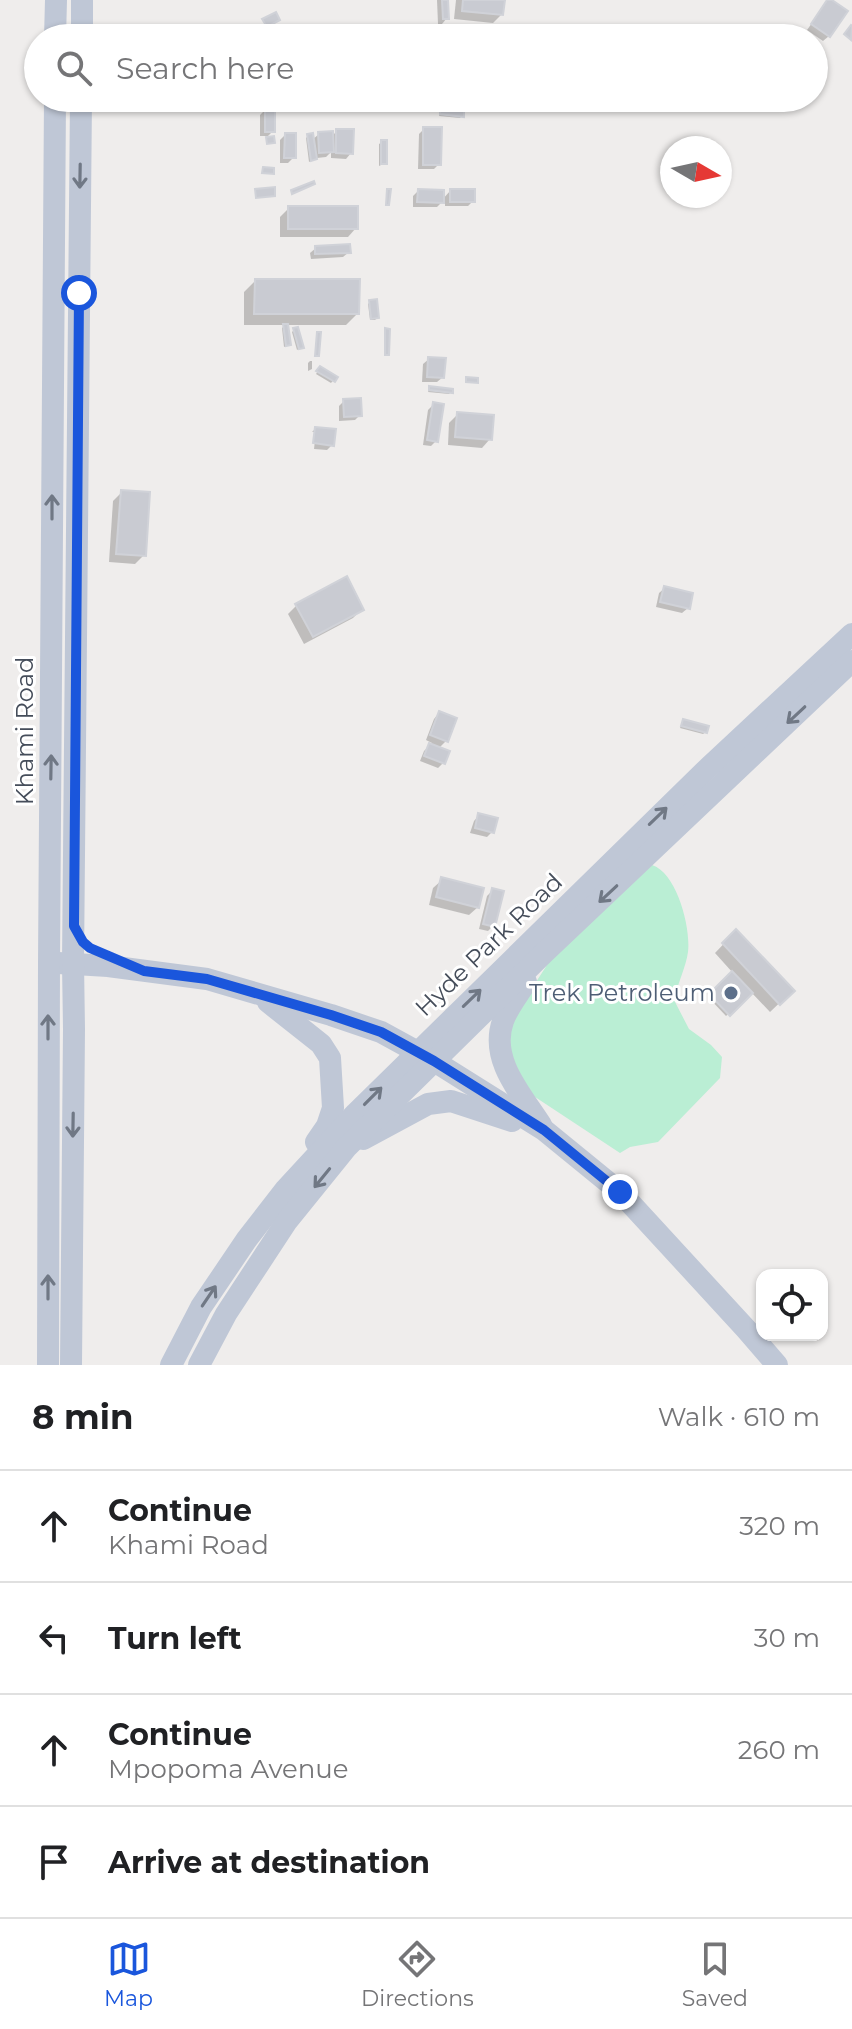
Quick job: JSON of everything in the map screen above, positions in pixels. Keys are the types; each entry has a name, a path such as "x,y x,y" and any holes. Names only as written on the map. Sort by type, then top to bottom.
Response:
{"street":[{"path":"55,24 56,0"},
{"path":"82,0 82,24"},
{"name":"Khami Road","path":"48,1365 55,112"},
{"name":"Khami Road","path":"74,1029 81,112"},
{"name":"Hyde Park Road","path":"199,1365 226,1314 287,1221 425,1057 708,768 852,634"},
{"name":"Hyde Park Road","path":"171,1365 201,1307 247,1239 285,1190 356,1113 544,953 852,661"},
{"path":"74,926 90,948 144,971"},
{"path":"544,953 503,1021 500,1045 506,1071 544,1130"},
{"path":"49,963 73,963 207,979 381,1032 544,1130 620,1192 777,1365"},
{"path":"71,1365 74,1029 82,994 87,986 110,975 144,971"},
{"path":"260,996 321,1044 330,1058 333,1108 327,1126 285,1190"},
{"path":"346,1148 428,1104 451,1101 544,1130"}],"green space":[{"path":"652,865 669,879 685,916 687,958 674,1000 689,1029 722,1057 720,1078 658,1142 630,1147 620,1153 529,1093 512,1072 509,1024 556,951"}],"building":[{"path":"442,0 448,0 449,19 443,19"},
{"path":"463,0 505,0 503,15 462,11"},
{"path":"827,0 848,11 830,37 828,24 811,24"},
{"path":"276,12 280,20 265,24 262,19"},
{"path":"852,26 851,40 844,34"},
{"path":"265,112 275,112 275,132 265,132"},
{"path":"464,112 464,117 440,114"},
{"path":"423,127 442,127 441,165 423,165"},
{"path":"336,129 354,129 353,154 336,153"},
{"path":"333,131 334,152 319,153 318,132"},
{"path":"285,133 296,133 296,158 284,158"},
{"path":"313,133 317,159 311,161 307,134"},
{"path":"274,136 275,143 267,144 266,137"},
{"path":"381,140 387,140 387,164 381,164"},
{"path":"263,167 274,168 274,174 262,173"},
{"path":"314,181 315,184 292,194 291,190"},
{"path":"275,187 275,196 256,198 255,189"},
{"path":"387,189 391,189 389,205 386,205"},
{"path":"418,189 444,190 444,203 417,202"},
{"path":"450,189 475,189 475,202 450,202"},
{"path":"288,206 358,206 358,229 288,229"},
{"path":"350,244 351,253 315,254 315,246"},
{"path":"255,279 360,279 359,314 254,314"},
{"path":"377,299 379,318 371,319 369,300"},
{"path":"283,324 288,324 291,345 286,346"},
{"path":"298,327 304,348 299,349 293,328"},
{"path":"385,328 390,329 389,355 385,355"},
{"path":"317,332 321,332 319,356 315,356"},
{"path":"428,357 446,358 444,378 427,377"},
{"path":"320,366 338,377 335,382 316,371"},
{"path":"466,377 478,378 478,383 466,382"},
{"path":"429,386 453,389 453,393 429,390"},
{"path":"361,398 362,416 344,417 343,399"},
{"path":"433,402 444,404 438,442 427,440"},
{"path":"457,412 494,415 492,440 455,437"},
{"path":"315,427 336,429 334,446 313,443"},
{"path":"121,490 150,492 146,556 116,554"},
{"path":"347,576 364,610 313,637 295,604"},
{"path":"664,586 693,593 690,609 660,602"},
{"path":"439,711 457,718 448,742 430,735"},
{"path":"683,719 709,726 707,733 681,726"},
{"path":"429,743 450,751 445,764 424,756"},
{"path":"478,813 498,818 494,833 475,828"},
{"path":"441,877 484,888 479,908 436,897"},
{"path":"492,888 504,891 495,927 483,924"},
{"path":"736,929 795,991 780,1005 722,943"},
{"name":"Trek Petroleum","path":"732,971 753,993 730,1016 709,994"}],"place":[{"name":"Trek Petroleum","path":"731,993"}],"route":[{"path":"79,293 74,926 83,942 90,948 144,971 207,979 381,1032 434,1061 544,1130 620,1192"}]}
